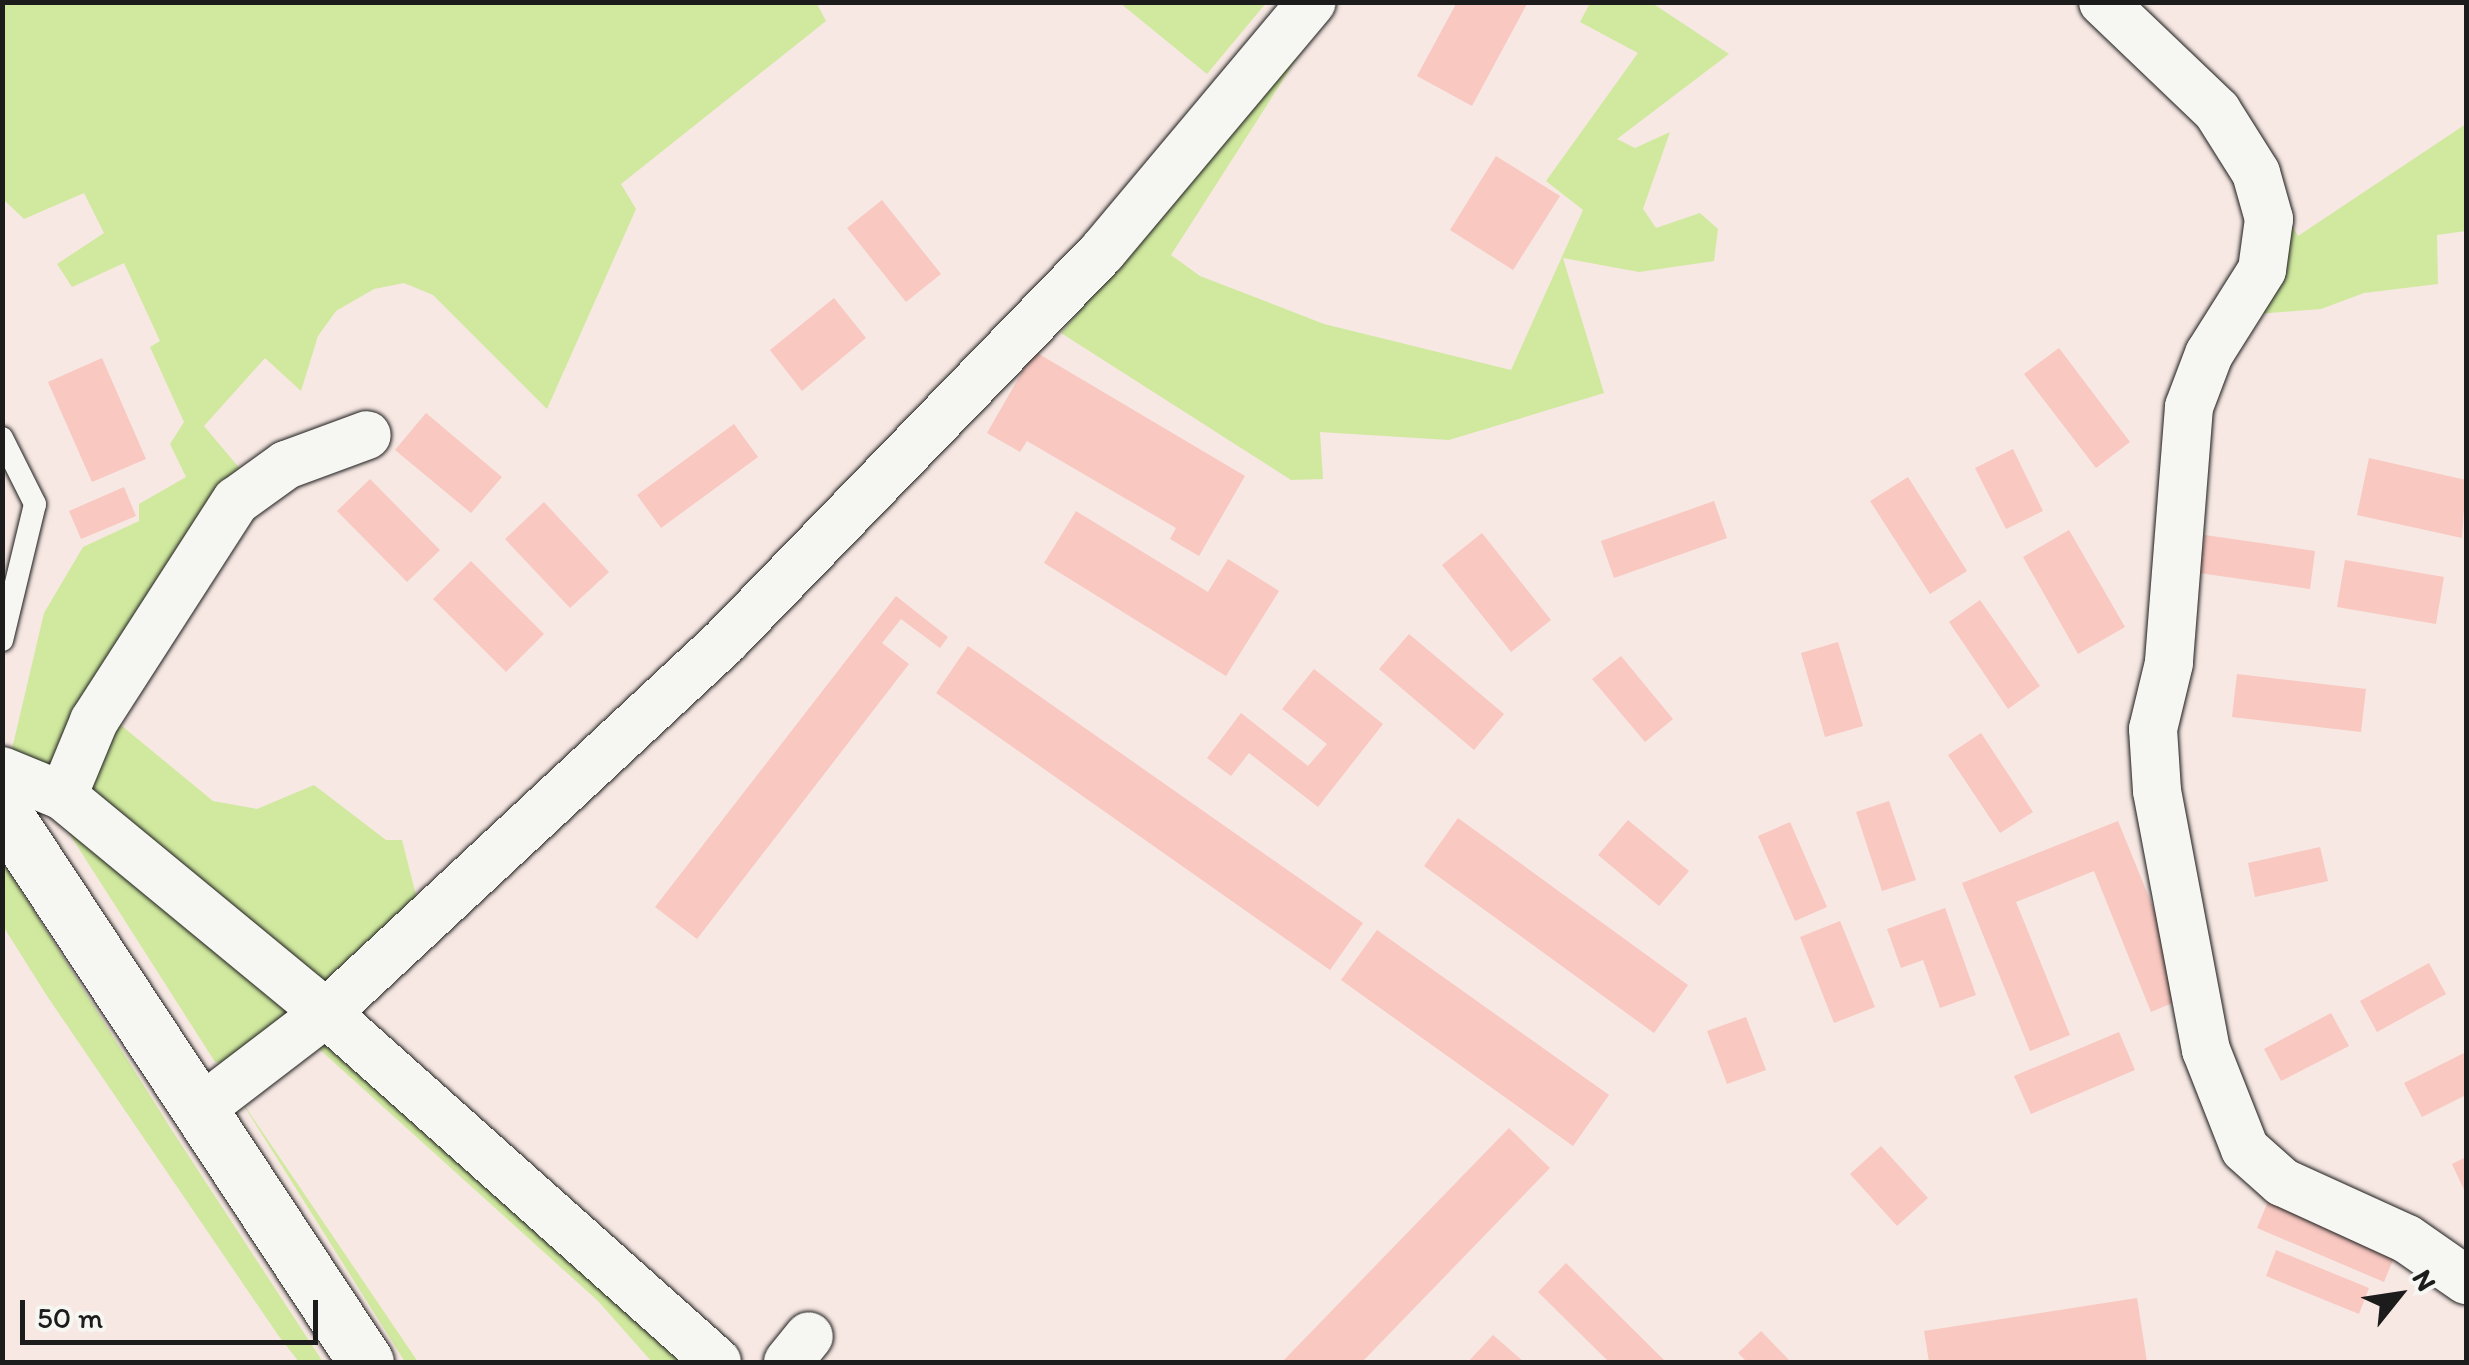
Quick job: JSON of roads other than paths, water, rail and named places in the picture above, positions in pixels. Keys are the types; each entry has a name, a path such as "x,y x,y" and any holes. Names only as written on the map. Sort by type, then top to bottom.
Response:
{"main road":[{"path":"2,810 366,1362"}],"street":[{"path":"200,1110 326,1013 725,640 1102,252 1312,2"},
{"path":"2103,2 2217,111 2256,173 2269,218 2262,270 2209,354 2188,407 2169,663 2154,729 2157,791 2206,1050 2246,1149 2282,1182 2406,1239 2466,1280"},
{"path":"63,796 94,721 236,501 286,466 367,435"},
{"path":"2,771 63,796 326,1013 717,1362"}],"lane":[{"path":"2,438 35,504 2,640"}]}
